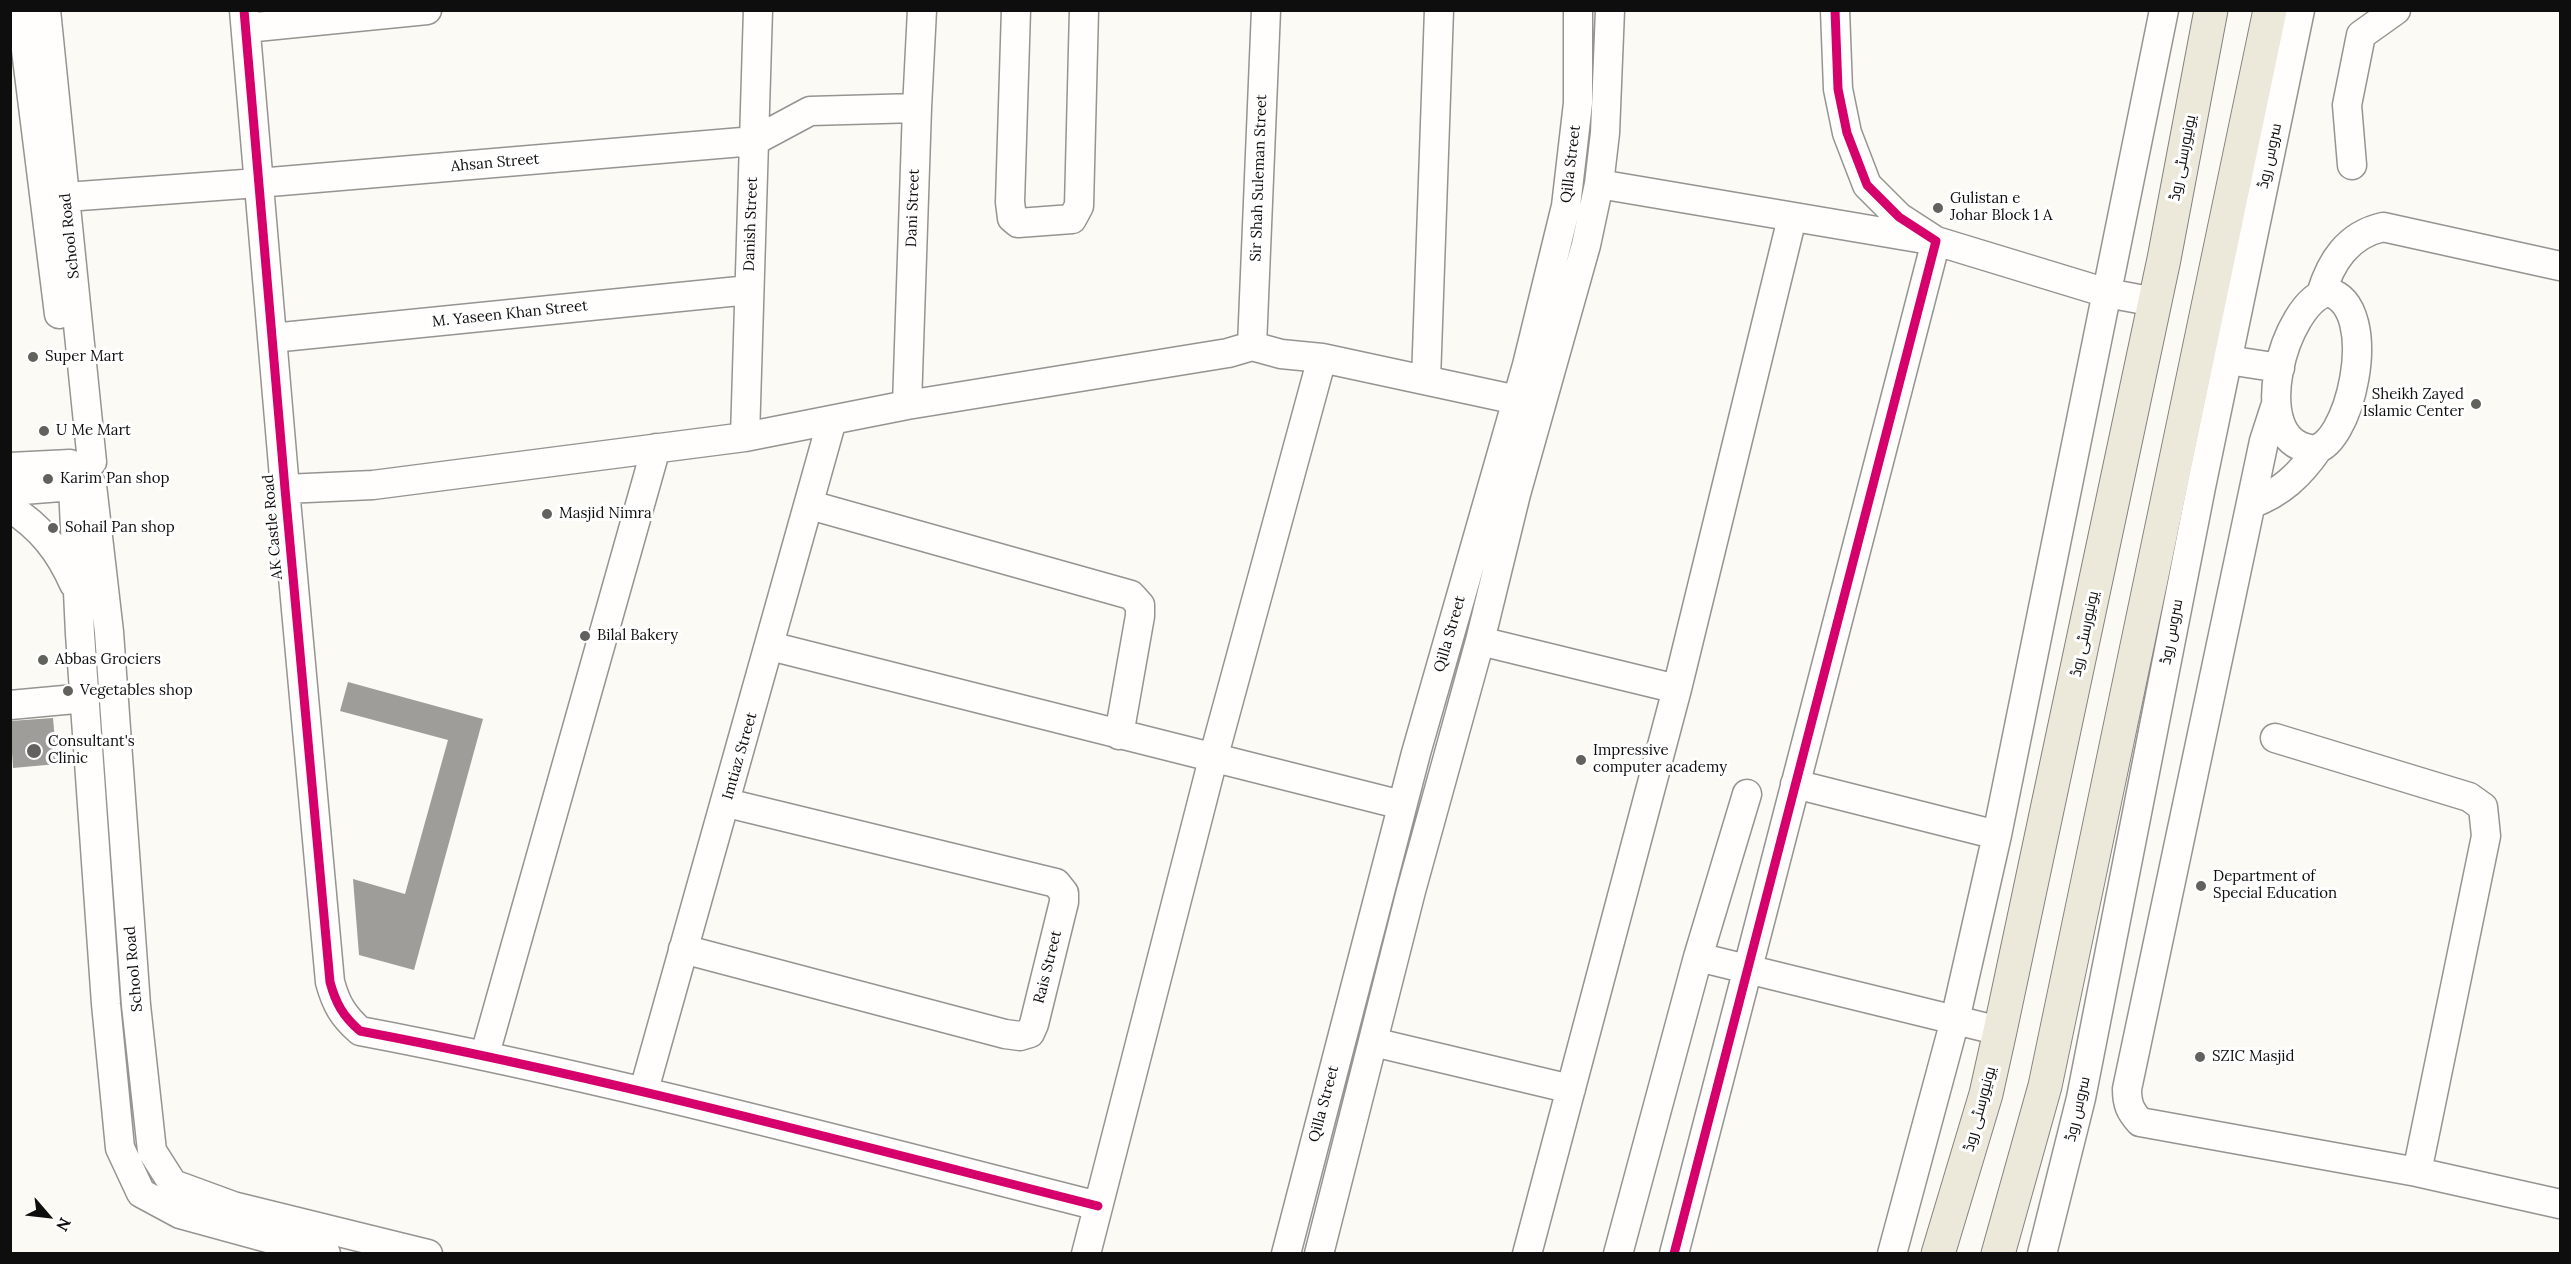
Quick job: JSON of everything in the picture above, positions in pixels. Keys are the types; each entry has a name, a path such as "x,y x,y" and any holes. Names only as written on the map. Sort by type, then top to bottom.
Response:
{"main road":[{"name":"یونیورسٹی روڈ","path":"1938,1254 1986,1094 2000,1031 2155,302 2211,10"},
{"path":"1998,1254 2045,1086 2213,357 2272,71 2270,10"}],"street":[{"path":"245,19 427,10"},
{"name":"Danish Street","path":"745,437 758,10"},
{"name":"Dani Street","path":"907,405 922,10"},
{"path":"1016,10 1010,202 1012,218 1018,223 1072,219 1079,206 1084,10"},
{"name":"Sir Shah Suleman Street","path":"1252,346 1266,10"},
{"path":"1426,380 1439,10"},
{"path":"1835,10 1838,89 1847,133 1867,185 1899,217 1936,241"},
{"path":"1892,1254 1955,1020 1997,836 2164,10"},
{"path":"2272,71 2300,10"},
{"path":"2352,165 2347,105 2363,23 2396,10"},
{"name":"AK Castle Road","path":"245,19 330,982 336,1004 346,1018 360,1031 485,1054"},
{"name":"School Road","path":"35,20 66,197 81,471 78,592 80,634 106,1004 120,1148 141,1193 180,1214 262,1224 428,1254"},
{"name":"School Road","path":"35,20 81,471 109,632 136,1005 152,1151 173,1184 233,1206 262,1224 326,1254"},
{"path":"1578,23 1610,22"},
{"name":"Qilla Street","path":"1318,1254 1372,1042 1480,641 1516,494 1586,246 1599,184 1605,133 1610,22"},
{"name":"Qilla Street","path":"1286,1254 1402,806 1517,400 1566,206 1578,102 1578,23"},
{"name":"Ahsan Street","path":"66,197 754,141 810,111 917,108"},
{"path":"1599,184 1936,241 2107,293 2155,302"},
{"path":"1527,1254 1677,689 1792,218"},
{"path":"2560,266 2383,227 2366,231 2346,246 2331,266 2321,294 2303,312 2295,325 2280,368 2275,406 2264,441 2127,1089 2127,1103 2131,1113 2140,1122 2417,1172 2560,1204"},
{"path":"1674,1254 1936,241"},
{"name":"M. Yaseen Khan Street","path":"272,338 749,290"},
{"path":"2251,504 2283,489 2297,477 2318,449 2325,445 2333,434 2347,404 2355,372 2358,344 2352,315 2343,299 2338,295 2328,292 2321,294"},
{"path":"285,489 373,485 745,437 907,405 1217,355 1252,346 1281,354 1322,358 1517,400"},
{"path":"2213,357 2280,368"},
{"name":"سروس روڈ","path":"2042,1254 2081,1098 2213,357"},
{"path":"1086,1254 1213,759 1322,358"},
{"path":"2275,406 2279,422 2289,438 2298,446 2318,449"},
{"name":"Imtiaz Street","path":"644,1090 727,803 832,420"},
{"path":"656,448 485,1054 644,1090 1098,1206"},
{"path":"10,467 81,471"},
{"path":"10,491 81,471"},
{"path":"810,505 1131,595 1140,605 1140,616 1119,735"},
{"path":"10,508 41,531 63,559 78,592"},
{"path":"80,634 109,632"},
{"path":"1480,641 1677,689"},
{"path":"770,646 1402,806"},
{"path":"10,705 86,699"},
{"path":"2275,738 2469,797 2483,807 2486,836 2417,1172"},
{"path":"1796,784 1997,836"},
{"path":"1618,1254 1698,957 1747,794"},
{"name":"Rais Street","path":"683,949 1005,1034 1020,1036 1030,1033 1034,1024 1064,902 1064,892 1056,883 727,803"},
{"path":"1698,957 2000,1031"},
{"path":"1372,1042 1571,1089"}],"building":[{"path":"348,682 483,719 414,970 359,955 353,879 405,894 448,740 340,711"},
{"name":"Consultant's Clinic","path":"53,718 57,764 13,768 10,721"}],"cycle path":[{"path":"244,10 330,982 345,1015 360,1031 546,1069 1098,1206"},
{"path":"1674,1254 1936,241 1899,217 1867,185 1847,133 1838,89 1835,10"}],"place":[{"name":"Gulistan e Johar Block 1 A","path":"1938,208"},
{"name":"Super Mart","path":"33,357"},
{"name":"Sheikh Zayed Islamic Center","path":"2476,404"},
{"name":"U Me Mart","path":"44,431"},
{"name":"Karim Pan shop","path":"48,479"},
{"name":"Masjid Nimra","path":"547,514"},
{"name":"Sohail Pan shop","path":"53,528"},
{"name":"Bilal Bakery","path":"585,636"},
{"name":"Abbas Grociers","path":"43,660"},
{"name":"Vegetables shop","path":"68,691"},
{"name":"Consultant's Clinic","path":"34,751"},
{"name":"Impressive computer academy","path":"1581,760"},
{"name":"Department of Special Education","path":"2201,886"},
{"name":"SZIC Masjid","path":"2200,1057"}]}
